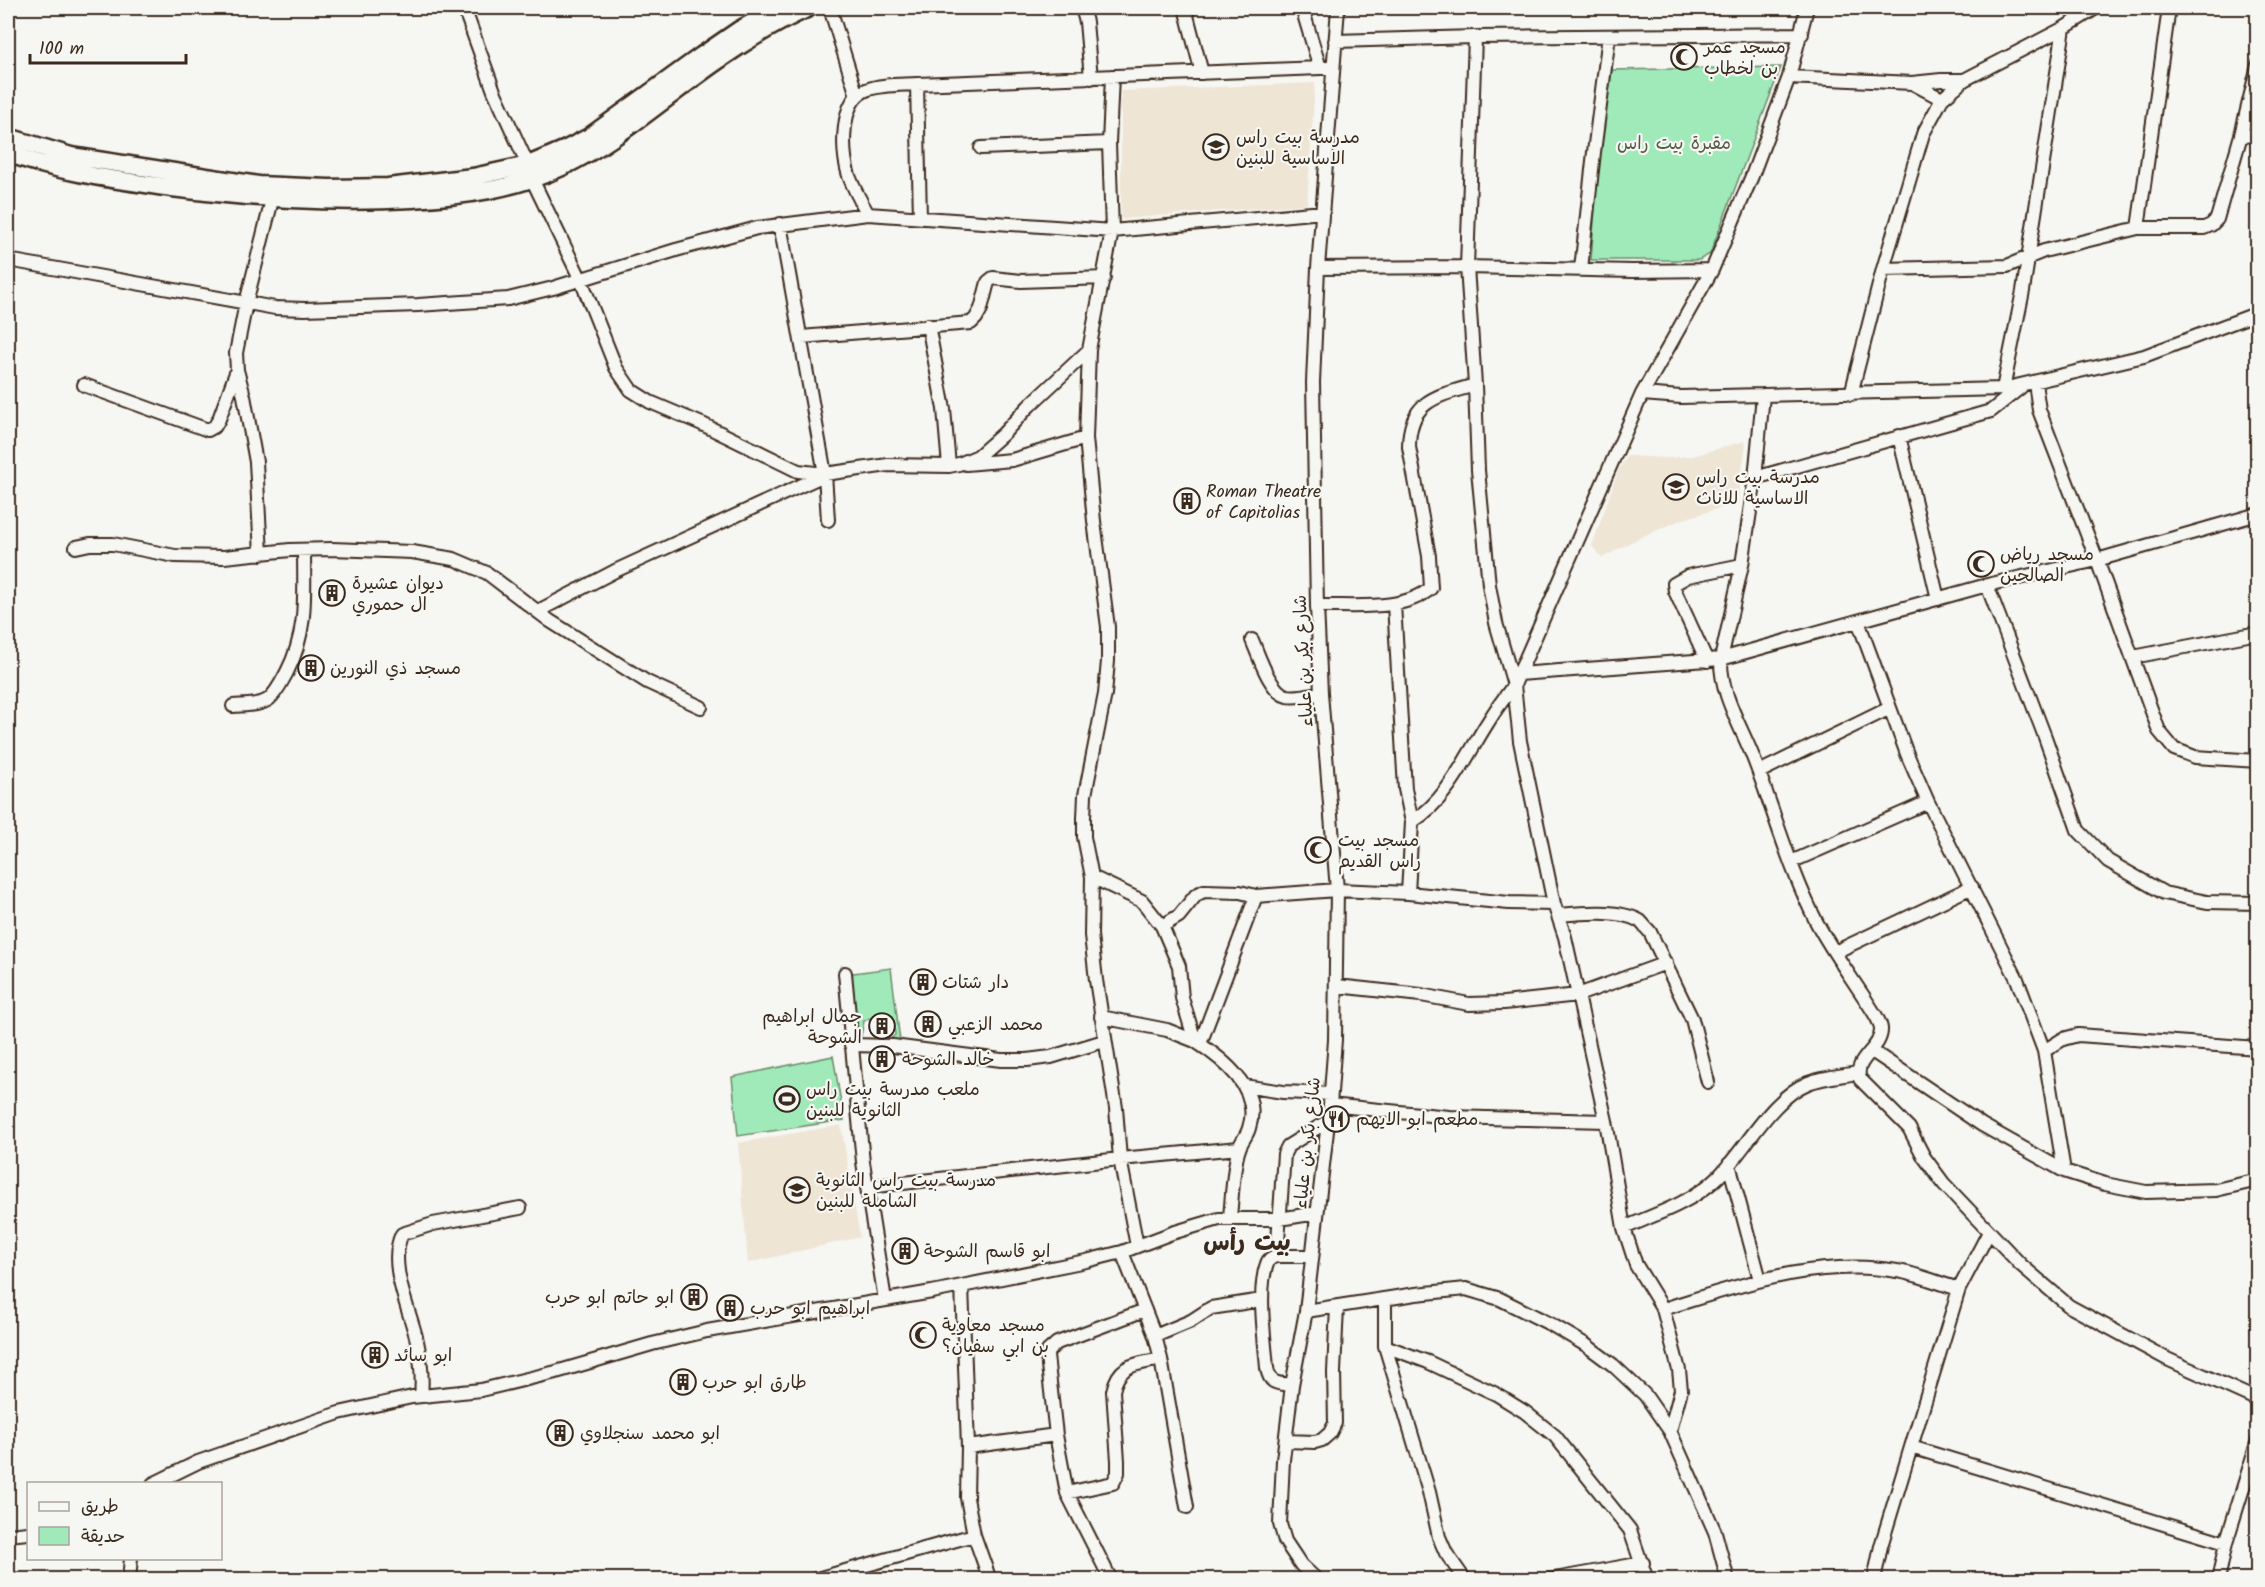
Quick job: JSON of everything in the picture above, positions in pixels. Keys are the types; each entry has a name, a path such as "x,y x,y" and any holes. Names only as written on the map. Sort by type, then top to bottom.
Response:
{"main road":[{"path":"8,153 31,161 100,177 272,200 378,201 434,198 496,189 589,137 739,30 779,8"},
{"path":"8,138 100,162 258,185 292,187 388,187 561,168 603,144 729,54 785,19 809,8"}],"street":[{"path":"464,8 494,91 581,280 616,368 636,395 798,471 825,474 888,465 985,464 1012,460 1086,438"},
{"path":"830,8 856,96"},
{"path":"1082,8 1086,22 1091,78"},
{"path":"1185,8 1202,73"},
{"path":"1302,8 1320,68"},
{"name":"شارع بكر بن علياء","path":"1317,1580 1301,1565 1285,1541 1280,1524 1283,1460 1292,1385 1306,1311 1335,1040 1337,890 1321,693 1313,382 1318,268 1338,8"},
{"path":"1412,822 1427,813 1454,778 1491,717 1517,680 1642,394 1712,270 1752,176 1789,77 1807,8"},
{"path":"1851,394 1883,270 1923,134 1942,99 1964,80 2064,28 2096,8"},
{"path":"2138,228 2169,8"},
{"path":"2003,389 2023,291 2064,28"},
{"path":"1335,41 1474,37 1802,34"},
{"path":"1581,269 1610,36"},
{"path":"1474,37 1467,267 1478,470 1489,585 1496,623 1517,680 1520,741 1556,909 1606,1121 1624,1228 1636,1265 1663,1309 1679,1370 1681,1390 1670,1431"},
{"path":"1883,270 1991,268 2014,264 2044,251 2138,228 2204,228 2211,225 2217,219 2258,65"},
{"path":"868,214 850,177 844,149 850,106 856,96 865,90 917,84 1334,68"},
{"path":"1112,76 1109,143 1112,231 1089,350 1086,438 1108,627 1108,661 1105,694 1084,807 1084,837 1092,877 1091,935 1104,1041 1116,1108 1120,1159 1137,1246"},
{"path":"1789,77 1912,83 1964,80"},
{"path":"1912,83 1942,99"},
{"path":"917,84 920,218"},
{"path":"2241,135 2258,136"},
{"path":"981,148 1109,143"},
{"path":"261,554 256,462 237,370 236,353 272,200"},
{"path":"8,260 275,308 305,309 482,302 530,294 699,243 780,224 868,214 1112,231 1323,212"},
{"path":"780,224 825,474 828,520"},
{"path":"1318,268 1712,270"},
{"path":"801,338 971,322 981,309 988,282 993,278 1021,280 1104,278"},
{"path":"1642,394 1681,397 2003,389 2144,356 2258,313"},
{"path":"928,325 954,465"},
{"path":"954,465 978,456 1089,350"},
{"path":"84,385 208,430 215,426 219,419 237,370"},
{"path":"2035,383 2039,410 2097,560 2159,731 2174,749 2195,757 2258,761"},
{"path":"1317,606 1394,604 1422,596 1431,588 1432,578 1411,462 1409,430 1414,415 1430,400 1475,385"},
{"path":"1755,478 1991,411 2021,386"},
{"path":"1763,394 1755,478 1742,565 1721,659 1723,679 1791,862 1818,924 1876,1016 1881,1029 1879,1040 1857,1073"},
{"path":"1899,436 1938,599"},
{"path":"538,612 615,571 825,474"},
{"path":"1517,680 1721,659 1987,585 2097,560 2258,514"},
{"path":"76,547 90,544 113,544 175,555 201,557 304,550 412,552 454,559 487,573 538,612 647,682 701,707"},
{"path":"233,706 257,704 268,700 280,686 290,666 303,627 304,550"},
{"path":"1707,661 1675,591 1674,584 1688,576 1742,565"},
{"path":"1987,585 2078,830 2108,861 2164,893 2207,902 2258,903"},
{"path":"1394,604 1405,789 1412,822 1408,893"},
{"path":"1858,621 1928,802 2017,979 2044,1052 2064,1171"},
{"path":"2133,657 2258,633"},
{"path":"1252,640 1272,685 1278,691 1291,696 1321,693"},
{"path":"1759,772 1890,708"},
{"path":"1791,862 1928,802"},
{"path":"1092,877 1142,901 1161,926 1179,966 1182,998 1198,1043"},
{"path":"1835,952 1972,887"},
{"path":"1161,926 1179,916 1193,897 1201,891 1232,892 1256,896 1337,890 1408,893 1589,912 1640,921 1650,932 1692,1019 1708,1082"},
{"path":"1198,1043 1256,896"},
{"path":"1337,986 1421,994 1469,1004 1504,1003 1578,995 1666,963"},
{"path":"845,973 867,1187 885,1300"},
{"path":"1101,1017 1167,1030 1198,1043 1217,1055 1244,1086 1249,1096 1251,1117 1249,1128 1239,1148 1230,1217"},
{"path":"2044,1052 2063,1039 2078,1035 2258,1048"},
{"path":"851,1045 893,1046 1001,1060 1026,1060 1052,1057 1104,1041"},
{"path":"1872,1052 1982,1125 2064,1171 2105,1184 2146,1192 2216,1190 2258,1180"},
{"path":"1624,1228 1693,1196 1717,1178 1779,1104 1806,1084 1857,1073"},
{"path":"1857,1073 1864,1084 1909,1128 1934,1170 1989,1232 2021,1265 2069,1306 2167,1359 2258,1400"},
{"path":"1244,1086 1449,1117 1606,1121"},
{"path":"1277,1256 1286,1149 1328,1121"},
{"path":"867,1187 1239,1148"},
{"path":"1729,1164 1760,1280"},
{"path":"422,1396 422,1368 419,1350 396,1255 402,1234 433,1224 520,1208"},
{"path":"157,1482 198,1462 339,1413 384,1402 481,1390 707,1331 962,1286 1122,1252 1172,1233 1230,1217 1279,1219 1317,1213"},
{"path":"1874,1580 1881,1546 1959,1289 1989,1232"},
{"path":"1122,1252 1155,1336 1161,1359 1187,1507"},
{"path":"1292,1385 1273,1382 1268,1377 1262,1300 1266,1264 1271,1258 1277,1256 1312,1256"},
{"path":"1663,1309 1760,1280 1840,1267 1899,1271 1959,1289"},
{"path":"962,1286 968,1447 967,1498 974,1535 990,1580"},
{"path":"1306,1311 1466,1289 1500,1299 1587,1345 1613,1365 1645,1395 1670,1431 1715,1532 1728,1580"},
{"path":"1155,1336 1191,1321 1211,1308 1262,1300"},
{"path":"1385,1300 1385,1346 1429,1492 1439,1537 1446,1553 1465,1580"},
{"path":"1286,1441 1315,1442 1322,1440 1330,1433 1335,1423 1334,1372 1337,1307"},
{"path":"1111,1580 1067,1493 1056,1436 1046,1361 1048,1351 1057,1344 1145,1310"},
{"path":"1385,1346 1428,1362 1496,1394 1525,1412 1555,1436 1630,1530 1647,1580"},
{"path":"1067,1493 1113,1483 1118,1473 1113,1398 1115,1380 1121,1370 1127,1367 1161,1359"},
{"path":"968,1447 1056,1436"},
{"path":"2218,1580 2226,1543 2258,1440"},
{"path":"1911,1447 2226,1543"},
{"path":"8,1535 27,1533"},
{"path":"813,1580 974,1535"},
{"path":"129,1580 131,1560"},
{"path":"1549,1580 1642,1563"}],"shaded area":[{"name":"مدرسة بيت راس الاساسية للبنين","path":"1315,83 1307,204 1121,219 1121,91"},
{"name":"مدرسة بيت راس الاساسية للاناث","path":"1744,441 1746,444 1737,503 1680,520 1602,558 1592,546 1618,471 1627,456 1666,458 1693,456"},
{"name":"مدرسة بيت راس الثانوية الشاملة للبنين","path":"841,1125 860,1237 748,1263 738,1143"}],"green space":[{"name":"مقبرة بيت راس","path":"1781,67 1710,254 1699,260 1591,260 1599,155 1612,70"},
{"path":"891,968 900,1041 886,1042 895,1035 893,1016 870,1018 864,1021 861,1036 854,1037 846,974"},
{"name":"ملعب مدرسة بيت راس الثانوية للبنين","path":"833,1056 844,1120 738,1136 732,1077"}],"place":[{"name":"مسجد عمر بن لخطاب","path":"1684,57"},
{"name":"مدرسة بيت راس الاساسية للبنين","path":"1216,147"},
{"name":"مدرسة بيت راس الاساسية للاناث","path":"1676,487"},
{"name":"Roman Theatre of Capitolias","path":"1187,501"},
{"name":"مسجد رياض الصالحين","path":"1981,564"},
{"name":"ديوان عشيرة ال حموري","path":"332,593"},
{"name":"مسجد ذي النورين","path":"311,668"},
{"name":"مسجد بيت راس القديم","path":"1318,850"},
{"name":"دار شتات","path":"923,982"},
{"name":"محمد الزعبي","path":"928,1024"},
{"name":"جمال ابراهيم الشوحة","path":"882,1026"},
{"name":"خالد الشوحة","path":"882,1059"},
{"name":"ملعب مدرسة بيت راس الثانوية للبنين","path":"787,1099"},
{"name":"مطعم ابو الايهم","path":"1336,1119"},
{"name":"مدرسة بيت راس الثانوية الشاملة للبنين","path":"797,1190"},
{"name":"ابو قاسم الشوحة","path":"905,1251"},
{"name":"ابو حاتم ابو حرب","path":"694,1297"},
{"name":"ابراهيم ابو حرب","path":"730,1308"},
{"name":"مسجد معاوية بن ابي سفيان؟","path":"923,1335"},
{"name":"ابو سائد","path":"375,1355"},
{"name":"طارق ابو حرب","path":"683,1382"},
{"name":"ابو محمد سنجلاوي","path":"560,1433"}],"district":[{"name":"بيت رأس","path":"1247,1242"}]}
